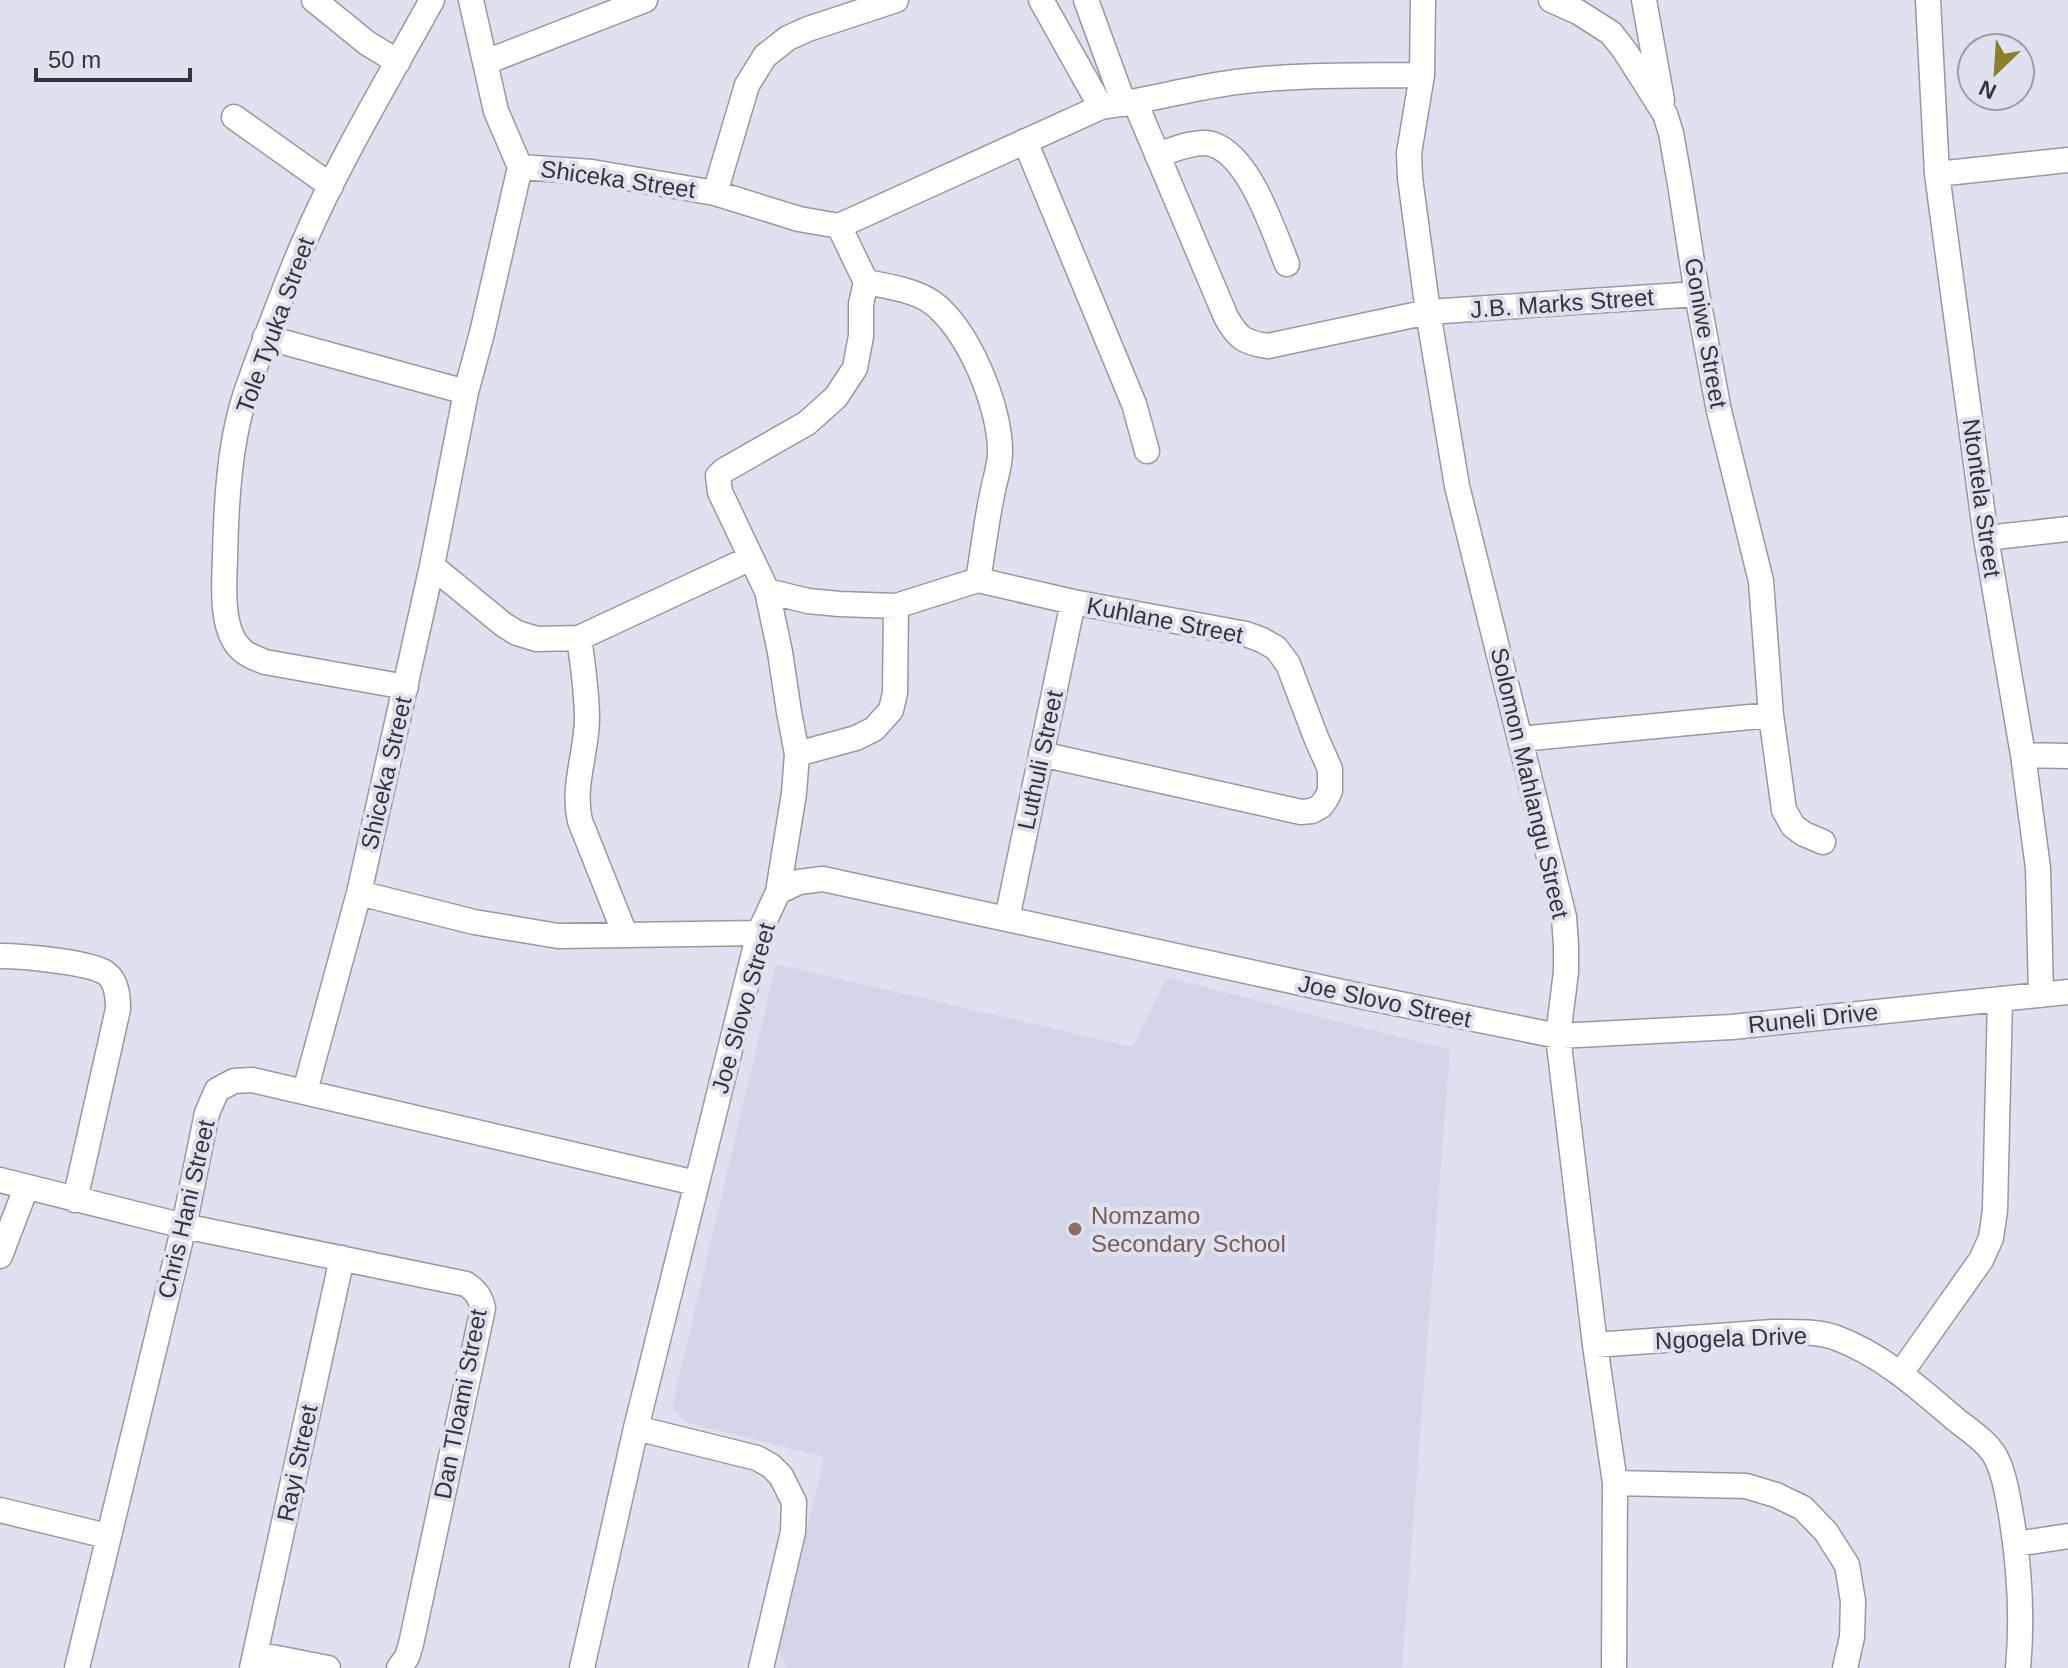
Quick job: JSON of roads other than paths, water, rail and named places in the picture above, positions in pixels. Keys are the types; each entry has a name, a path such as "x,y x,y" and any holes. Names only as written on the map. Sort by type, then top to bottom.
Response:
{"street":[{"path":"314,0 367,43 398,62"},
{"name":"Tole Tyuka Street","path":"406,687 265,662 241,650 228,625 224,598 226,535 232,460 244,397 265,337 331,186 432,0"},
{"path":"471,0 496,111 520,167"},
{"path":"486,62 645,0"},
{"path":"715,193 747,85 765,56 788,38 808,29 896,0"},
{"path":"1041,0 1157,155 1234,332 1254,344 1268,346 1428,312"},
{"path":"1086,0 1120,105"},
{"name":"Solomon Mahlangu Street","path":"1423,0 1422,75 1409,153 1428,312 1457,486 1564,917 1566,972 1558,1036 1615,1483 1614,1668"},
{"name":"Goniwe Street","path":"1551,0 1578,12 1611,33 1665,114 1683,197 1697,294 1722,424 1761,581 1771,715 1784,810 1793,826 1823,842"},
{"path":"1644,0 1665,114"},
{"name":"Ntontela Street","path":"1928,0 1937,174 1986,538 2023,755 2038,868 2041,995"},
{"path":"778,892 797,754 767,591 720,492 718,476 807,423 848,382 857,360 861,304 866,282 839,226 1025,141 1120,105 1231,82 1277,77 1422,75"},
{"path":"234,117 331,186"},
{"path":"1025,141 1134,404 1147,451"},
{"path":"1157,155 1195,143 1209,143 1230,154 1252,184 1287,264"},
{"path":"1937,174 2068,160"},
{"name":"Shiceka Street","path":"305,1091 359,893 432,566 466,392 520,167 592,172 715,193 799,219 839,226"},
{"path":"767,591 808,601 896,606 978,580 1000,457 998,431 984,380 961,334 939,308 928,299 866,282"},
{"name":"J.B. Marks Street","path":"1428,312 1697,294"},
{"path":"265,337 466,392"},
{"path":"1986,538 2068,529"},
{"path":"432,566 517,633 537,639 579,638 751,558"},
{"name":"Kuhlane Street","path":"978,580 1073,602 1246,634 1276,648 1288,664 1330,769 1330,791 1321,806 1301,812 1041,754"},
{"name":"Luthuli Street","path":"1007,919 1073,602"},
{"path":"797,754 856,738 874,729 891,710 895,693 896,606"},
{"path":"579,638 587,720 576,806 625,934"},
{"path":"1520,739 1771,715"},
{"path":"2023,755 2068,756"},
{"name":"Joe Slovo Street","path":"582,1668 636,1428 759,933 778,892 799,882 823,879 1558,1036"},
{"path":"359,893 474,922 558,936 759,933"},
{"path":"0,956 56,960 99,970 107,974 117,993 118,1009 75,1200"},
{"name":"Runeli Drive","path":"1558,1036 1732,1027 2068,992"},
{"path":"1901,1373 1981,1260 1991,1238 1995,1210 2000,999"},
{"name":"Chris Hani Street","path":"77,1668 184,1226 202,1132 217,1090 234,1081 252,1080 696,1183"},
{"name":"Dan Tloami Street","path":"0,1180 184,1226 466,1284 476,1291 483,1308 411,1644 399,1668"},
{"path":"0,1256 26,1188"},
{"name":"Rayi Street","path":"254,1661 342,1258"},
{"name":"Ngogela Drive","path":"1595,1345 1802,1332 1830,1336 1859,1348 1901,1373 1982,1441 1997,1458 2005,1479 2016,1544 2021,1624 2018,1668"},
{"path":"636,1428 757,1458 781,1476 794,1502 793,1532 761,1668"},
{"path":"1615,1483 1746,1486 1776,1495 1803,1508 1826,1532 1847,1565 1853,1601 1852,1637 1845,1668"},
{"path":"0,1510 107,1536"},
{"path":"2016,1544 2068,1536"},
{"path":"254,1661 328,1668"}],"place":[{"name":"Nomzamo Secondary School","path":"1075,1229"}]}
